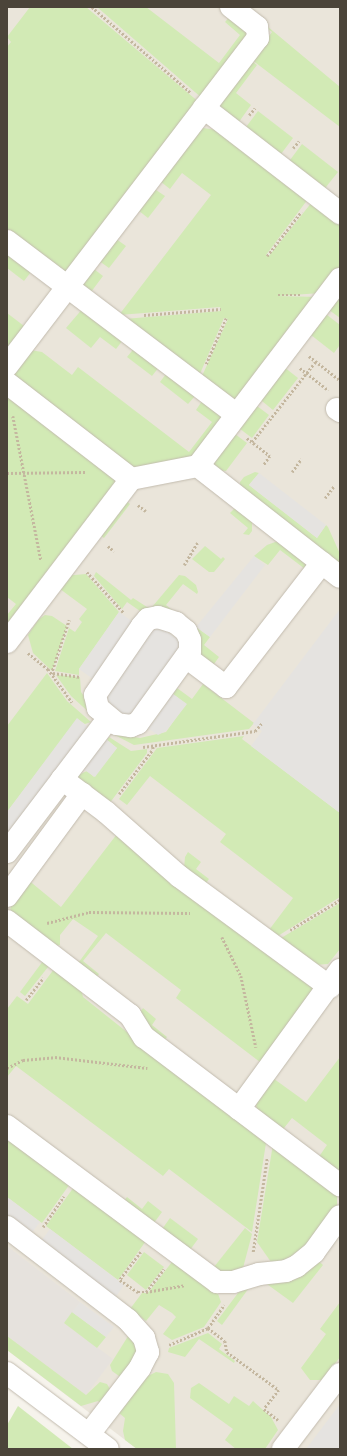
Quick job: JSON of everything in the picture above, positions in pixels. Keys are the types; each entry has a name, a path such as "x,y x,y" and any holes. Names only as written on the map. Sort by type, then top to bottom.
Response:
{"street":[{"path":"7,366 258,38 257,27 232,7"},
{"path":"205,107 340,213"},
{"path":"7,241 196,384 232,419"},
{"path":"198,466 232,419 340,279"},
{"path":"11,386 123,473 198,466 340,576"},
{"path":"10,639 50,585 123,473"},
{"path":"186,658 226,687 322,563"},
{"path":"158,617 176,623 186,631 190,640 190,651 186,658 138,723 125,726 108,719 95,703 98,688 148,619 158,617"},
{"path":"7,852 108,719"},
{"path":"62,779 106,812 221,912 270,943 335,978 239,1109"},
{"path":"7,896 82,794"},
{"path":"12,927 130,1015 144,1038 340,1185"},
{"path":"7,1126 207,1276 224,1284 241,1279 286,1271 297,1266 314,1252 340,1216"},
{"path":"7,1227 134,1325 144,1338 148,1352 140,1368 89,1434"},
{"path":"7,1373 108,1449"},
{"path":"283,1449 340,1374"}],"path":[{"path":"92,7 205,107"},
{"path":"267,256 315,193"},
{"path":"117,324 122,317 221,309"},
{"path":"196,384 226,318"},
{"path":"287,348 316,361 340,380"},
{"path":"287,348 307,373 338,397 339,410"},
{"path":"252,442 316,361"},
{"path":"11,386 10,396 44,580 50,585"},
{"path":"232,419 252,442 270,456 264,465"},
{"path":"292,472 301,460"},
{"path":"7,473 123,473"},
{"path":"325,498 334,486"},
{"path":"184,565 197,543"},
{"path":"85,569 121,610 142,626"},
{"path":"52,673 69,620"},
{"path":"10,639 52,673 75,705"},
{"path":"52,673 80,676 98,688"},
{"path":"139,747 255,731 262,723"},
{"path":"106,812 153,749 152,746"},
{"path":"270,943 340,900"},
{"path":"12,927 89,912 221,912 226,950 241,976 252,1033 264,1074"},
{"path":"26,1000 57,960"},
{"path":"7,1068 22,1060 55,1057 150,1068"},
{"path":"148,1352 208,1328 241,1279 271,1133"},
{"path":"30,1245 77,1178"},
{"path":"152,1235 120,1280 138,1292 146,1292 174,1288 207,1276"},
{"path":"146,1292 176,1253"},
{"path":"208,1328 224,1342 227,1352 279,1390 264,1409 280,1422"}],"shaded area":[{"path":"7,7 340,7 340,1449 137,1449 7,1350"},
{"path":"259,473 326,525 317,538 249,485"},
{"path":"254,556 265,565 210,637 196,627"},
{"path":"340,609 340,813 251,746 262,731 253,724"},
{"path":"119,612 133,622 93,679 79,669"},
{"path":"157,624 184,644 130,719 102,699"},
{"path":"173,694 187,704 166,731 158,735 146,727 153,722"},
{"path":"77,718 88,727 7,835 7,812"},
{"path":"106,739 117,748 95,777 83,769"},
{"path":"7,1197 40,1222 31,1234 7,1216"},
{"path":"50,1229 124,1285 115,1298 41,1241"},
{"path":"7,1246 80,1302 64,1323 113,1359 86,1395 7,1336"},
{"path":"80,1302 114,1327 106,1337 72,1312"},
{"path":"340,1404 340,1449 306,1449"}],"green space":[{"path":"30,7 86,7 200,103 67,271 64,271 7,232 7,47 11,42 7,37"},
{"path":"97,7 146,7 219,63 240,35 225,22 232,14 251,31 203,99"},
{"path":"240,7 244,7 340,87 340,127 252,60 272,32"},
{"path":"250,60 257,65 236,93 251,105 236,126 216,103"},
{"path":"258,111 293,138 278,158 243,131"},
{"path":"203,128 217,130 308,199 266,255 269,256 312,202 340,219 340,268 321,293 277,296 319,297 240,398 230,401 202,376 228,319 224,318 199,376 124,319 221,311 220,307 119,315 211,195 182,173 170,189 156,178"},
{"path":"302,144 338,172 322,192 287,164"},
{"path":"150,186 165,196 148,218 134,207"},
{"path":"112,236 126,246 109,268 95,258"},
{"path":"7,248 34,268 24,281 7,268"},
{"path":"90,266 103,276 91,292 83,291 81,278"},
{"path":"340,288 340,318 325,307"},
{"path":"84,307 123,340 116,349 100,337 91,348 66,328"},
{"path":"322,311 340,325 339,346 334,353 311,335 310,328"},
{"path":"7,313 28,329 7,356"},
{"path":"136,346 159,367 152,376 127,357"},
{"path":"30,350 42,352 72,375 78,367 189,452 212,422 196,410 202,401 224,415 196,456 139,468 126,465 15,380 13,373"},
{"path":"284,367 298,378 273,410 257,397"},
{"path":"166,374 195,396 188,404 160,382"},
{"path":"7,392 119,481 7,633 7,615 16,604 7,597"},
{"path":"253,403 269,415 252,438 235,425"},
{"path":"231,431 247,443 226,471 213,470 212,460"},
{"path":"255,472 259,473 249,485 317,538 326,525 328,527 340,554 340,568 240,488 240,482 244,477"},
{"path":"124,499 130,504 104,538 97,533"},
{"path":"234,509 241,510 252,520 252,531 249,535 243,534 248,528 230,513"},
{"path":"278,541 307,565 305,569 280,550 268,565 254,556 267,545"},
{"path":"205,546 221,559 223,557 225,559 214,572 209,572 192,559"},
{"path":"96,572 131,600 133,598 147,607 152,607 179,575 185,576 196,585 198,592 197,594 183,584 166,605 176,613 140,611 127,602 122,609 94,576"},
{"path":"86,574 119,612 79,669 79,675 55,671 69,628 75,632 82,622 79,619 87,609 56,586 63,576"},
{"path":"45,615 52,616 67,626 52,671 33,653 28,635 38,620"},
{"path":"196,627 210,637 204,645 219,657 214,664 201,655 194,634"},
{"path":"47,673 67,701 91,722 85,724 77,719 7,812 7,726"},
{"path":"56,675 80,677 81,692 95,712 93,716 71,696"},
{"path":"203,684 254,723 249,729 134,745 111,733 140,738 166,732 186,704 173,694 177,688 192,699"},
{"path":"244,736 242,739 340,813 340,897 273,939 266,934 293,898 220,842 226,834 150,776 127,805 119,799 157,748"},
{"path":"109,737 131,751 147,749 147,753 109,804 79,780 78,775 87,771 94,777 117,748 107,740"},
{"path":"117,834 311,984 313,989 264,1065 176,998 181,990 106,933 83,961 99,974 94,981 76,966 98,936 73,919 60,935 60,945 51,947 10,918 11,901 27,879 61,907"},
{"path":"188,852 201,862 196,869 209,879 203,887 184,869 185,857"},
{"path":"340,903 340,949 328,964 314,965 276,941"},
{"path":"43,961 52,962 25,996 20,992"},
{"path":"57,965 80,985 83,997 266,1143 252,1232 169,1169 163,1176 16,1066 7,1077 7,1009 17,996 28,1004"},
{"path":"143,1008 156,1019 152,1025 167,1037 161,1044 139,1014"},
{"path":"340,1057 340,1179 316,1161 327,1145 292,1118 280,1133 257,1113 256,1101 270,1076 306,1102"},
{"path":"7,1132 72,1181 42,1223 7,1197"},
{"path":"273,1144 337,1195 337,1209 295,1262 271,1262 257,1242"},
{"path":"76,1184 148,1238 118,1280 46,1226"},
{"path":"127,1197 142,1209 148,1201 162,1212 151,1227 121,1205"},
{"path":"170,1218 198,1239 187,1254 160,1232"},
{"path":"245,1228 252,1234 243,1268 240,1271 210,1272"},
{"path":"144,1252 164,1267 146,1290 127,1275"},
{"path":"175,1258 217,1291 221,1302 204,1327 172,1340 163,1334 176,1317 172,1313 159,1305 146,1321 130,1309 142,1293 148,1293"},
{"path":"315,1258 323,1265 293,1303 264,1282"},
{"path":"254,1281 222,1325 217,1321 238,1293"},
{"path":"340,1302 340,1357 323,1380 310,1380 301,1368 326,1334 320,1329"},
{"path":"72,1312 106,1337 97,1348 64,1323"},
{"path":"130,1333 138,1351 122,1376 119,1376 112,1371 110,1365"},
{"path":"208,1333 222,1344 219,1349 235,1361 234,1363 199,1339 185,1357 168,1352 169,1348"},
{"path":"7,1336 86,1395 100,1382 107,1384 110,1389 101,1404 98,1401 81,1406 7,1350"},
{"path":"156,1372 168,1374 174,1383 176,1449 137,1449 125,1440 123,1431 125,1418 119,1413 146,1377"},
{"path":"199,1383 229,1404 234,1396 249,1406 253,1401 271,1417 278,1430 265,1449 236,1449 225,1440 233,1429 190,1398 191,1388"},
{"path":"18,1406 73,1449 7,1449 7,1425"}]}
